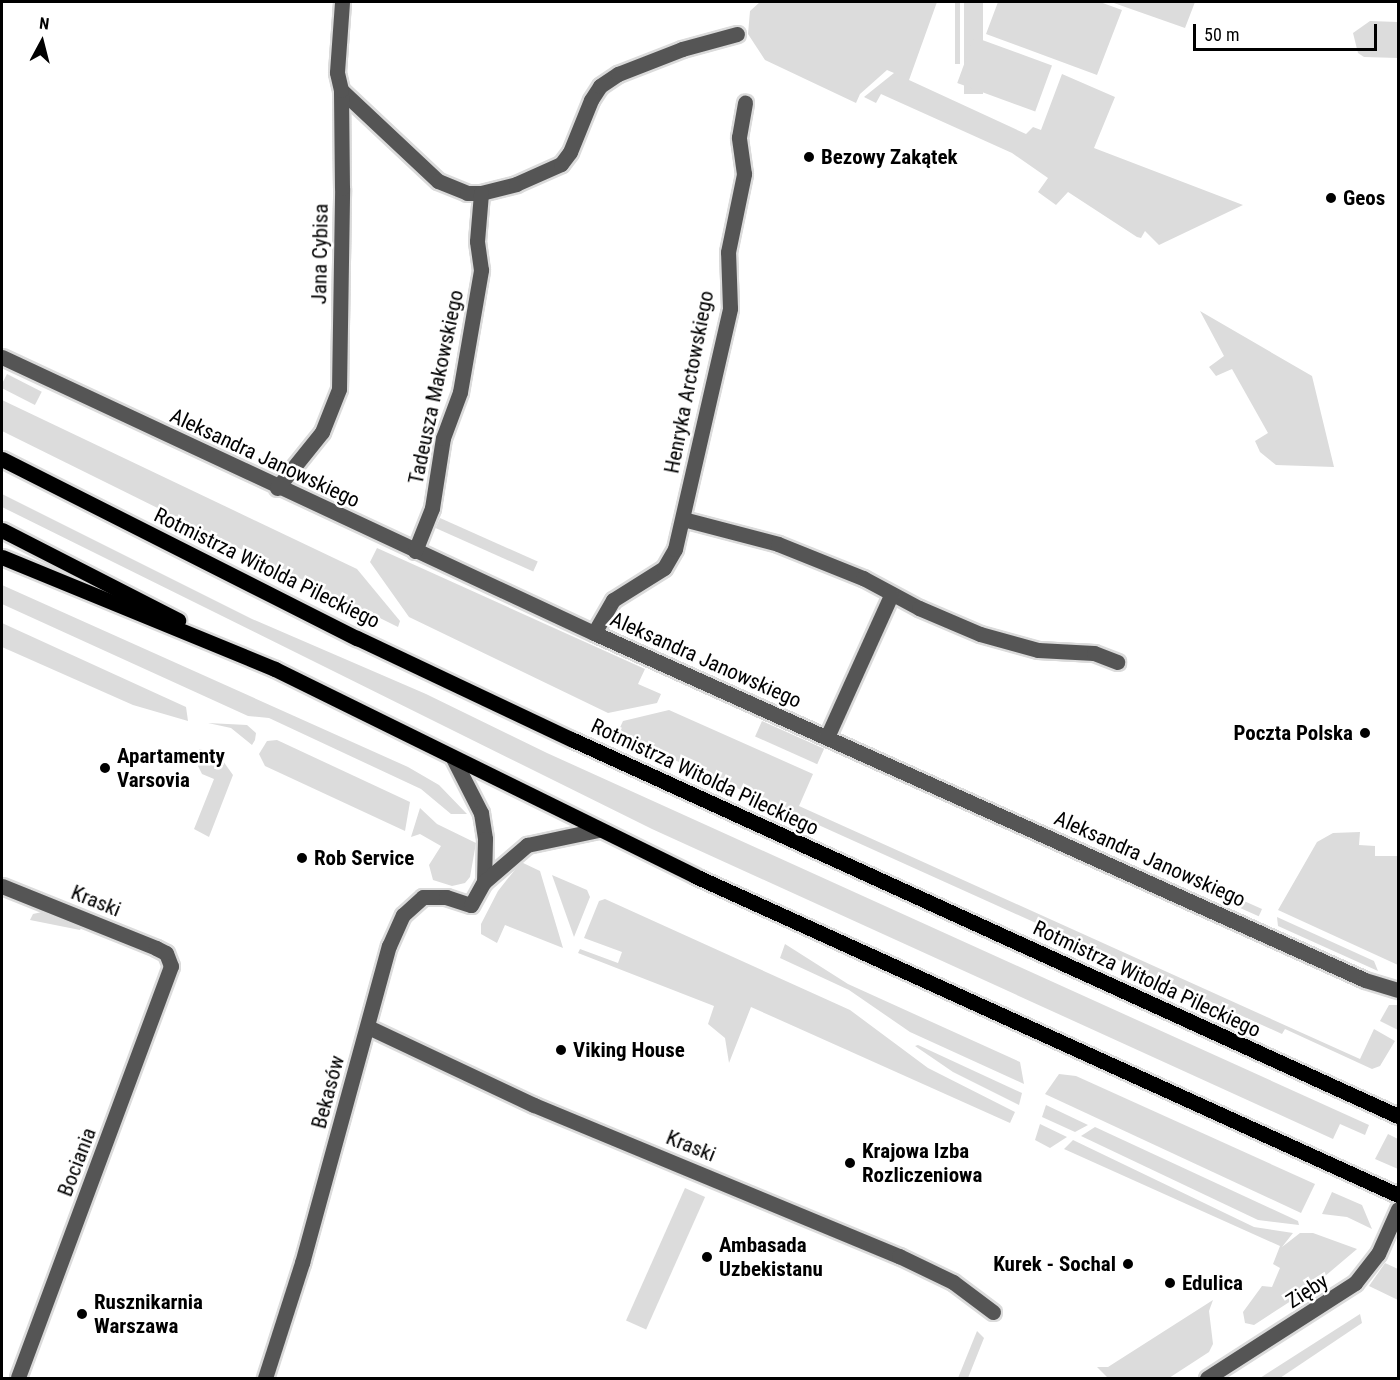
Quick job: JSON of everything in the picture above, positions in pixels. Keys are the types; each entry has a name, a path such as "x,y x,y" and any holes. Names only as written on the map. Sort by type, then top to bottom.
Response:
{"main road":[{"name":"Rotmistrza Witolda Pileckiego","path":"2,459 357,638 561,734 1395,1111"},
{"path":"2,530 598,830 1398,1195"},
{"path":"2,557 275,669"}],"street":[{"name":"Jana Cybisa","path":"277,488 322,432 339,389 341,90 337,72 342,2"},
{"path":"341,90 438,181 467,193 481,193 516,184 561,164 570,153 591,100 600,86 618,74 682,49 738,34"},
{"name":"Henryka Arctowskiego","path":"594,633 620,593 671,561 683,519 730,308 728,252 744,174 739,137 745,103"},
{"name":"Tadeusza Makowskiego","path":"415,550 432,508 445,432 460,392 481,270 477,241 481,193"},
{"name":"Aleksandra Janowskiego","path":"2,357 277,488 594,633 1365,980 1398,990"},
{"path":"683,519 763,538 863,578 891,595 980,634 1038,650 1094,653 1117,663"},
{"path":"827,737 891,595"},
{"path":"453,759 482,813 485,839 484,882"},
{"name":"Bekasów","path":"265,1378 302,1263 389,946 408,908 414,902 430,896 471,905 484,882 527,845 598,830"},
{"name":"Kraski","path":"2,886 156,948 171,960"},
{"name":"Bociania","path":"18,1378 164,989 171,960"},
{"name":"Kraski","path":"368,1028 534,1105 917,1264 969,1291 993,1312"},
{"name":"Zięby","path":"1207,1378 1355,1283 1378,1254 1398,1209"}],"shaded area":[{"path":"760,2 937,2 909,80 1026,134 1033,127 1041,130 1062,74 1115,97 1094,148 1243,205 1159,245 1145,231 1141,238 1137,237 1068,192 1056,205 1038,192 1048,178 1012,153 881,94 876,103 864,97 894,73 887,70 860,94 856,103 765,60 748,34 750,11"},
{"path":"955,2 960,2 960,64 955,64"},
{"path":"964,2 983,2 983,94 964,94"},
{"path":"998,2 1100,2 1122,10 1097,75 986,34"},
{"path":"1111,2 1195,2 1185,28"},
{"path":"1370,21 1398,22 1398,58 1364,57 1358,53 1353,33"},
{"path":"974,37 1052,65 1035,111 957,83"},
{"path":"1200,311 1312,376 1334,467 1276,465 1260,452 1255,441 1268,433 1232,369 1216,376 1209,367 1224,356"},
{"path":"7,374 42,392 35,405 2,388"},
{"path":"2,400 357,569 400,621 398,627 2,431"},
{"path":"2,494 252,619 426,694 547,753 1369,1125 1365,1135 1340,1124 1333,1139 652,829 2,507"},
{"path":"440,518 538,562 533,572 436,528"},
{"path":"377,548 645,669 638,684 661,694 657,703 608,713 409,617 370,562"},
{"path":"2,585 408,767 439,785 467,814 451,814 421,789 269,718 248,716 2,604"},
{"path":"2,623 186,707 188,721 133,705 2,647"},
{"path":"669,710 813,774 799,806 1360,1059 1374,1029 1395,1041 1380,1066 1372,1069 1285,1029 1282,1034 617,734 623,721"},
{"path":"762,721 824,749 817,764 755,737"},
{"path":"208,723 247,725 256,733 255,740 252,745 231,728"},
{"path":"277,740 410,802 405,831 265,766 259,754 267,741"},
{"path":"199,749 218,754 233,775 209,837 194,829 214,779 202,774 198,766"},
{"path":"420,808 437,824 476,843 470,877 465,883 452,886 433,880 429,865 441,846 420,834 411,837"},
{"path":"1360,832 1359,845 1375,846 1375,856 1398,856 1398,965 1278,910 1317,842 1333,833"},
{"path":"521,862 540,871 563,948 505,925 497,943 481,934 481,924 498,891"},
{"path":"552,875 587,890 590,897 574,937"},
{"path":"1199,881 1262,909 1259,916 1196,888"},
{"path":"605,899 850,1010 928,1068 1015,1112 1010,1123 751,1007 729,1063 725,1038 708,1024 714,1006 578,953 580,949 618,963 622,952 584,938 599,901"},
{"path":"42,912 81,928 80,930 30,920 33,914"},
{"path":"1277,917 1374,961 1378,971 1278,926"},
{"path":"785,944 848,984 1020,1062 1024,1084 910,1032 849,990 780,958"},
{"path":"1389,1005 1397,1005 1398,1030 1380,1021"},
{"path":"918,1045 1022,1093 1019,1105 953,1072 915,1046"},
{"path":"1059,1074 1076,1076 1315,1184 1301,1213 1045,1094"},
{"path":"1046,1105 1088,1125 1075,1132 1042,1117"},
{"path":"1040,1124 1067,1137 1050,1148 1035,1140"},
{"path":"1095,1127 1298,1221 1299,1225 1258,1220 1081,1136"},
{"path":"1388,1134 1398,1139 1398,1169 1375,1159"},
{"path":"1073,1140 1254,1227 1293,1233 1282,1247 1300,1233 1313,1233 1357,1249 1311,1288 1254,1325 1245,1323 1243,1312 1262,1286 1272,1287 1280,1268 1273,1264 1280,1246 1064,1149"},
{"path":"685,1188 705,1197 646,1329 626,1320"},
{"path":"1332,1192 1362,1205 1372,1229 1347,1217 1322,1214"},
{"path":"1385,1263 1398,1269 1398,1300 1369,1286"},
{"path":"1213,1300 1209,1311 1213,1344 1209,1352 1169,1378 1108,1378 1097,1367 1108,1367"},
{"path":"1360,1314 1362,1323 1280,1378 1260,1378"},
{"path":"977,1331 984,1338 968,1378 958,1378"}],"place":[{"name":"Bezowy Zakątek","path":"809,157"},
{"name":"Geos","path":"1331,198"},
{"name":"Poczta Polska","path":"1365,733"},
{"name":"Apartamenty Varsovia","path":"105,768"},
{"name":"Rob Service","path":"302,858"},
{"name":"Viking House","path":"561,1050"},
{"name":"Krajowa Izba Rozliczeniowa","path":"850,1163"},
{"name":"Ambasada Uzbekistanu","path":"707,1257"},
{"name":"Kurek - Sochal","path":"1128,1264"},
{"name":"Edulica","path":"1170,1283"},
{"name":"Rusznikarnia Warszawa","path":"82,1314"}]}
